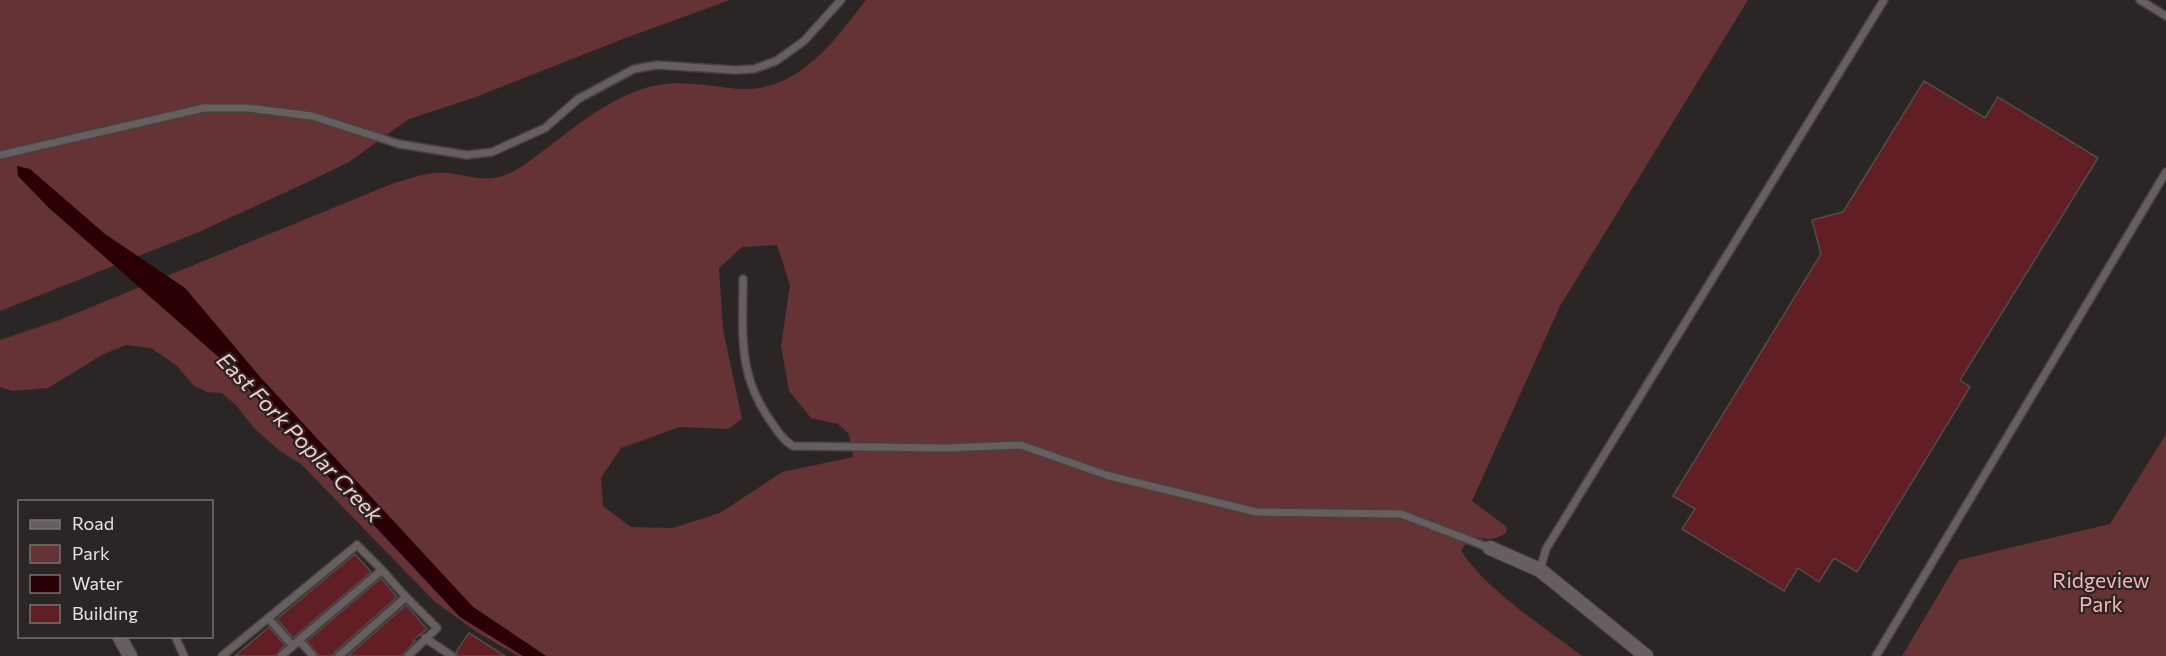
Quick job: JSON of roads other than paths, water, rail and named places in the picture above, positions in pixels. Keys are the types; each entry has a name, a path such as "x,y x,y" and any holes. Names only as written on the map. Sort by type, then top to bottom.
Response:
{"street":[{"path":"1490,548 1540,570 1646,656"},
{"path":"120,638 130,656"}],"lane":[{"path":"0,155 204,108 248,108 312,116 399,144 467,155 492,152 545,128 578,99 634,69 657,65 754,69 776,60 804,41 841,0"},
{"path":"1540,570 1546,549 1884,0"},
{"path":"2140,0 2166,16"},
{"path":"1876,656 2166,171"},
{"path":"743,279 743,351 746,372 769,420 786,442 793,446 947,448 1020,445 1106,475 1256,512 1401,514 1490,548"},
{"path":"222,656 357,545 437,628 408,656"},
{"path":"281,656 382,570"},
{"path":"339,656 406,597"},
{"path":"268,618 313,656"},
{"path":"176,638 184,656"},
{"path":"425,638 452,656"}],"water":[{"name":"East Fork Poplar Creek","path":"17,166 30,169 105,234 185,288 260,377 473,607 546,656 523,656 460,617 283,428 230,367 49,208 18,176"}],"park label":[{"name":"Ridgeview Park","path":"2101,591"}]}
